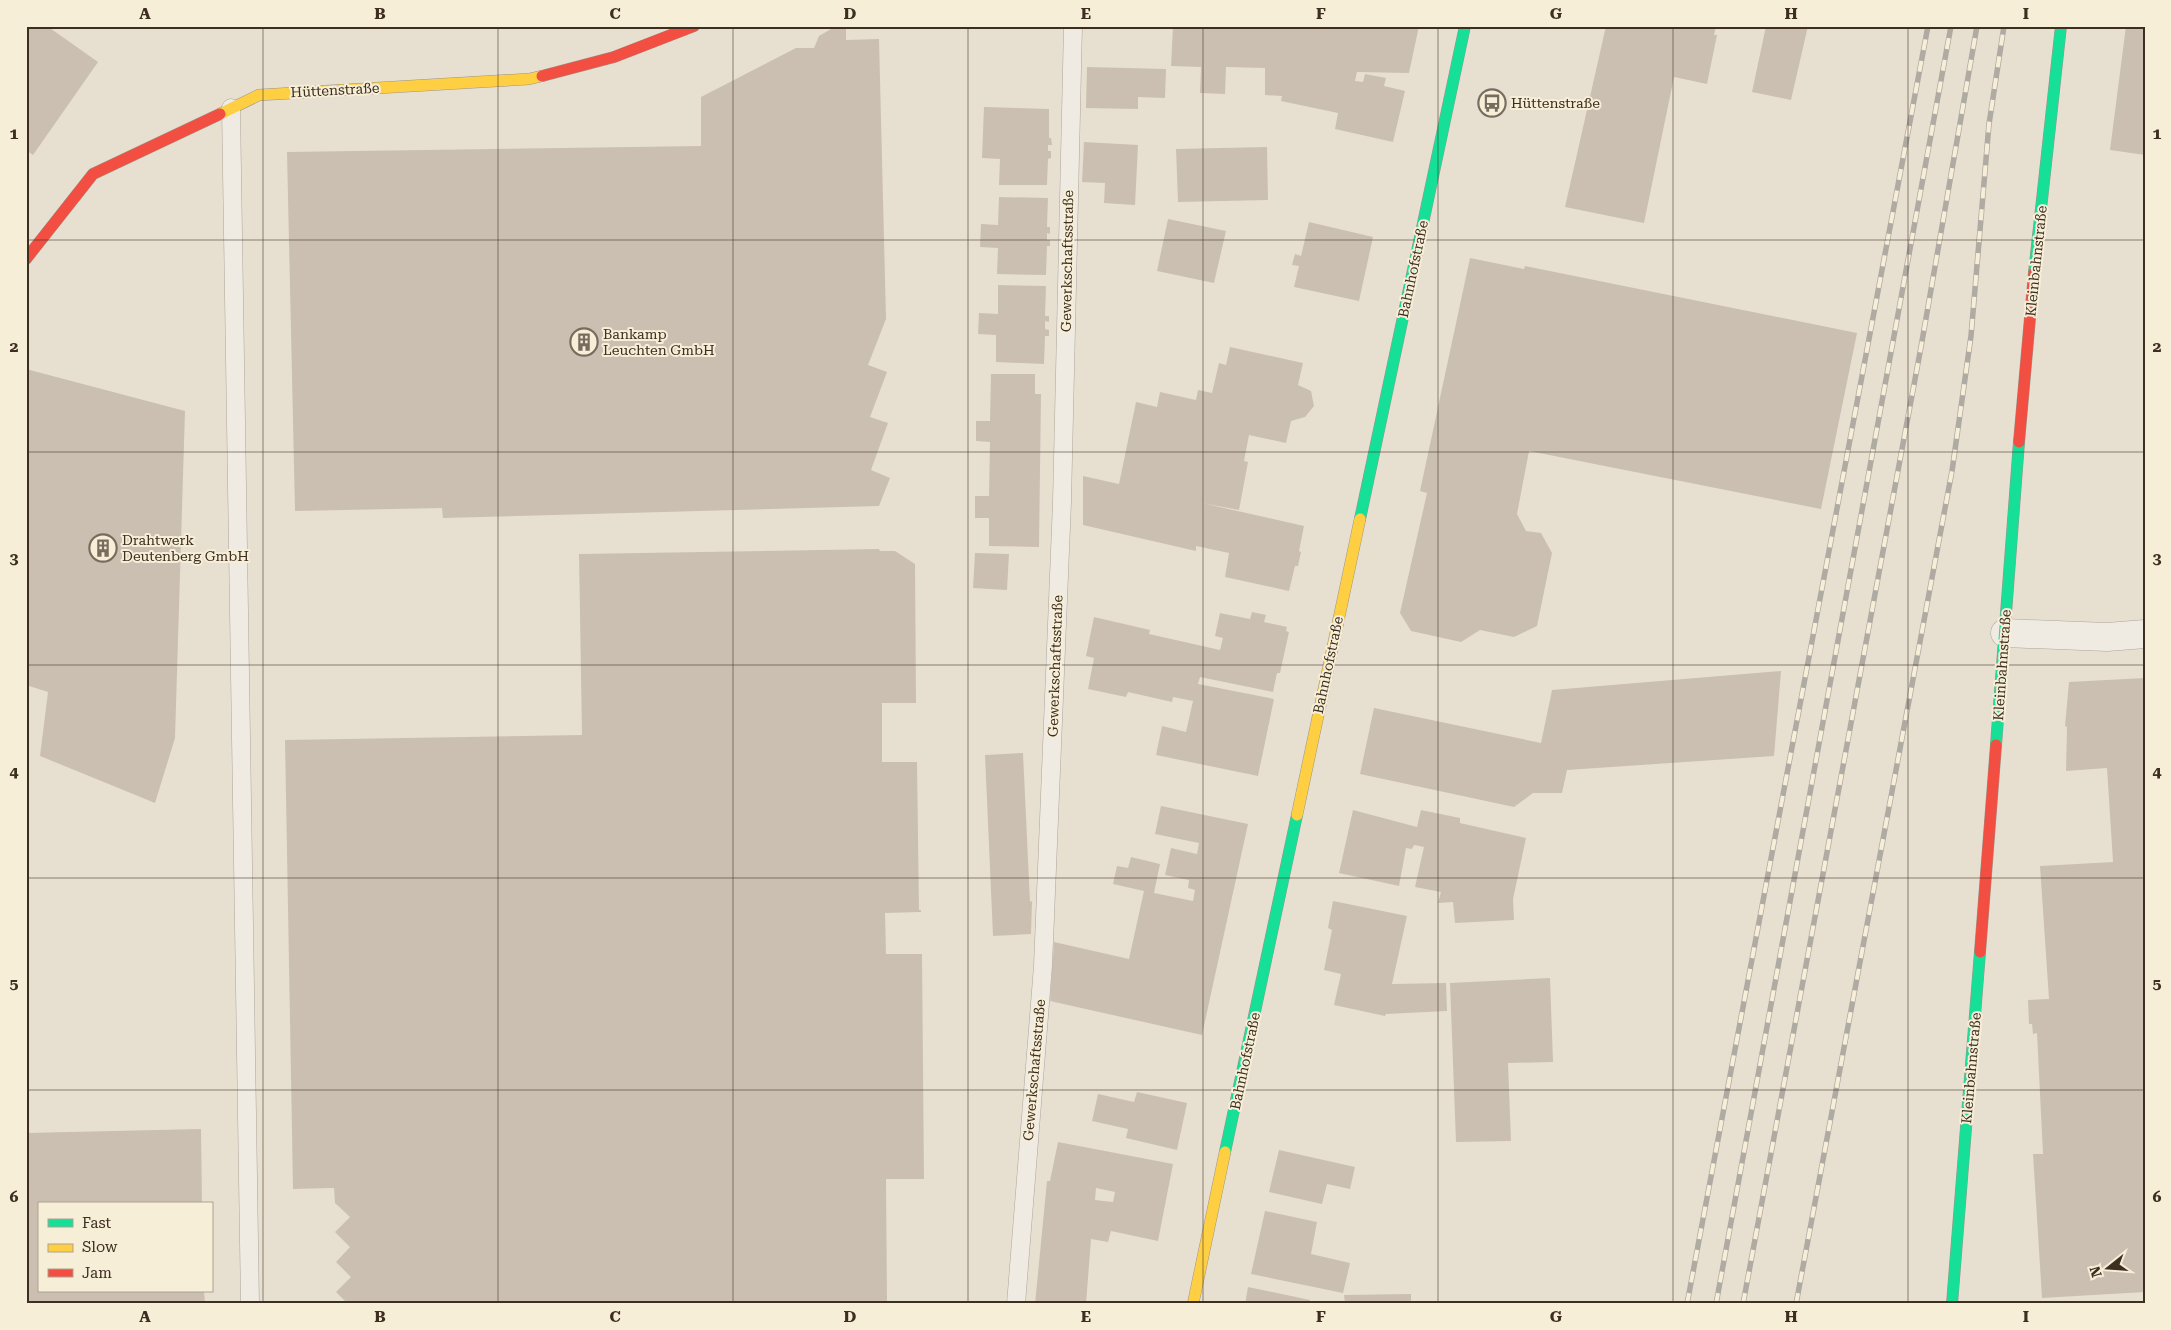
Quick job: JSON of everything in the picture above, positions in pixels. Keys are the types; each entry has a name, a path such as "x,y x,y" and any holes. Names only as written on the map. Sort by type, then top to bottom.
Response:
{"street":[{"name":"Hüttenstraße","path":"26,259 93,174 259,95 529,79 614,58 694,26"},
{"name":"Bahnhofstraße","path":"1193,1304 1465,26"},
{"name":"Kleinbahnstraße","path":"1952,1304 2030,308 2061,26"},
{"path":"2005,633 2107,637 2145,634"}],"lane":[{"name":"Gewerkschaftsstraße","path":"1016,1304 1043,966 1062,502 1073,26"},
{"path":"231,108 250,1304"}],"building":[{"path":"26,26 47,26 98,62 33,155 26,150"},
{"path":"1173,26 1419,26 1409,73 1357,72 1355,81 1363,82 1365,74 1386,78 1384,86 1405,91 1393,142 1335,129 1338,113 1281,101 1282,96 1265,95 1265,68 1226,67 1225,94 1200,93 1201,67 1171,66"},
{"path":"1606,26 1716,26 1714,35 1717,35 1707,84 1674,77 1644,223 1565,207"},
{"path":"1766,26 1808,26 1791,100 1752,92"},
{"path":"2126,26 2145,26 2145,155 2110,150"},
{"name":"Bankamp Leuchten GmbH","path":"831,29 846,29 846,40 879,39 886,319 868,365 887,372 870,417 888,423 871,470 890,478 879,506 443,518 442,508 295,511 287,152 701,146 701,97 796,48 814,48 819,36"},
{"path":"1087,67 1166,69 1165,98 1138,97 1138,109 1086,108"},
{"path":"984,107 1049,109 1049,138 1051,138 1052,145 1048,145 1048,151 1051,151 1051,158 1048,159 1047,185 999,185 1000,159 982,158"},
{"path":"1084,142 1138,145 1135,205 1104,203 1105,183 1082,182"},
{"path":"1267,147 1268,200 1178,202 1176,149"},
{"path":"999,197 1048,198 1047,227 1050,227 1050,234 1047,233 1047,240 1050,240 1050,246 1047,246 1046,275 997,274 998,248 980,247 981,224 998,225"},
{"path":"1168,219 1226,231 1214,283 1157,271"},
{"path":"1309,222 1373,237 1359,301 1294,287 1299,266 1292,265 1295,254 1301,256"},
{"path":"1470,258 1524,269 1525,266 1857,333 1821,509 1529,451 1517,514 1526,531 1541,533 1552,553 1537,626 1514,637 1480,630 1461,642 1411,631 1400,613 1427,493 1420,491"},
{"path":"998,285 1046,286 1045,316 1049,316 1049,322 1045,321 1045,329 1049,330 1049,336 1045,336 1044,364 996,362 996,335 978,334 979,313 998,314"},
{"path":"1230,347 1303,363 1298,385 1311,391 1314,406 1305,417 1291,421 1286,443 1249,435 1244,461 1248,462 1239,510 1202,503 1304,526 1298,566 1295,566 1289,591 1225,577 1229,553 1196,546 1196,551 1083,525 1083,476 1119,484 1136,402 1157,407 1160,392 1196,400 1198,390 1212,393 1219,363 1226,365"},
{"name":"Drahtwerk Deutenberg GmbH","path":"26,369 185,411 175,738 155,803 40,756 48,692 26,685"},
{"path":"991,374 1035,374 1035,394 1041,394 1039,547 989,546 989,518 975,518 975,496 989,496 990,442 976,441 976,421 990,421"},
{"path":"879,549 880,551 895,551 915,564 916,703 882,703 882,762 917,762 919,910 921,910 921,912 885,913 886,954 922,954 924,1179 886,1179 887,1304 348,1304 336,1292 351,1277 336,1262 350,1247 335,1232 350,1217 335,1203 334,1188 293,1189 285,740 582,735 579,554"},
{"path":"975,553 1009,554 1007,590 973,588"},
{"path":"1252,612 1266,615 1264,622 1287,627 1286,631 1289,632 1280,673 1277,673 1273,692 1200,677 1198,684 1274,699 1258,776 1156,755 1162,726 1186,732 1193,701 1173,697 1172,702 1128,692 1126,697 1088,689 1094,658 1086,656 1094,617 1150,630 1149,634 1220,650 1223,638 1215,636 1220,613 1250,619"},
{"path":"1781,671 1774,756 1567,770 1562,793 1533,793 1514,807 1360,774 1374,708 1541,743 1552,690"},
{"path":"2145,678 2145,1292 2042,1298 2033,1154 2043,1154 2037,1033 2033,1034 2032,1024 2029,1024 2028,1000 2049,999 2040,866 2113,862 2107,768 2066,771 2067,727 2065,726 2069,682"},
{"path":"1023,753 1030,902 1032,901 1031,934 993,936 985,755"},
{"path":"1161,806 1248,824 1202,1035 1050,1001 1054,942 1129,959 1144,891 1113,884 1117,866 1128,868 1131,857 1160,864 1154,893 1193,901 1195,890 1188,888 1189,880 1165,875 1171,848 1197,854 1199,843 1155,834"},
{"path":"1353,810 1417,827 1421,810 1460,818 1460,823 1526,838 1513,899 1514,920 1455,923 1453,902 1438,903 1441,892 1415,887 1424,847 1414,845 1412,849 1406,848 1399,886 1339,873"},
{"path":"1333,901 1407,916 1392,984 1446,983 1447,1011 1386,1014 1385,1016 1334,1005 1341,974 1324,970 1332,930 1328,928"},
{"path":"1550,978 1553,1062 1508,1063 1511,1141 1456,1142 1450,983"},
{"path":"1137,1092 1187,1103 1177,1150 1126,1138 1128,1129 1092,1121 1098,1094 1134,1102"},
{"path":"201,1129 202,1202 38,1202 38,1292 204,1292 205,1304 26,1304 26,1133"},
{"path":"1058,1142 1173,1164 1158,1241 1111,1231 1108,1242 1091,1239 1086,1304 1035,1304 1047,1181 1050,1181","holes":["1096,1188 1115,1192 1113,1202 1095,1200"]},
{"path":"1279,1150 1355,1167 1350,1189 1327,1184 1322,1204 1269,1192"},
{"path":"1265,1211 1317,1222 1311,1254 1350,1263 1343,1293 1251,1274"},
{"path":"1248,1287 1310,1300 1309,1304 1245,1304"},
{"path":"1411,1294 1411,1304 1345,1304 1344,1295"}],"railway":[{"path":"1687,1304 1928,26"},
{"path":"1716,1304 1951,26"},
{"path":"1743,1304 1921,347 1977,26"},
{"path":"1796,1304 1952,471 1971,336 1989,124 2004,26"}],"traffic: fast":[{"path":"1360,519 1465,26"},
{"path":"2034,273 2061,26"},
{"path":"1996,745 2019,442"},
{"path":"1225,1152 1297,815"},
{"path":"1952,1304 1980,952"}],"traffic: slow":[{"path":"220,114 259,95 529,79 542,76"},
{"path":"1297,815 1360,519"},
{"path":"1193,1304 1225,1152"}],"traffic: jam":[{"path":"542,76 614,57 694,26"},
{"path":"26,259 93,174 220,114"},
{"path":"2019,442 2034,273"},
{"path":"1980,952 1996,745"}],"place":[{"name":"Hüttenstraße","path":"1492,103"},
{"name":"Bankamp Leuchten GmbH","path":"584,342"},
{"name":"Drahtwerk Deutenberg GmbH","path":"103,548"}]}
